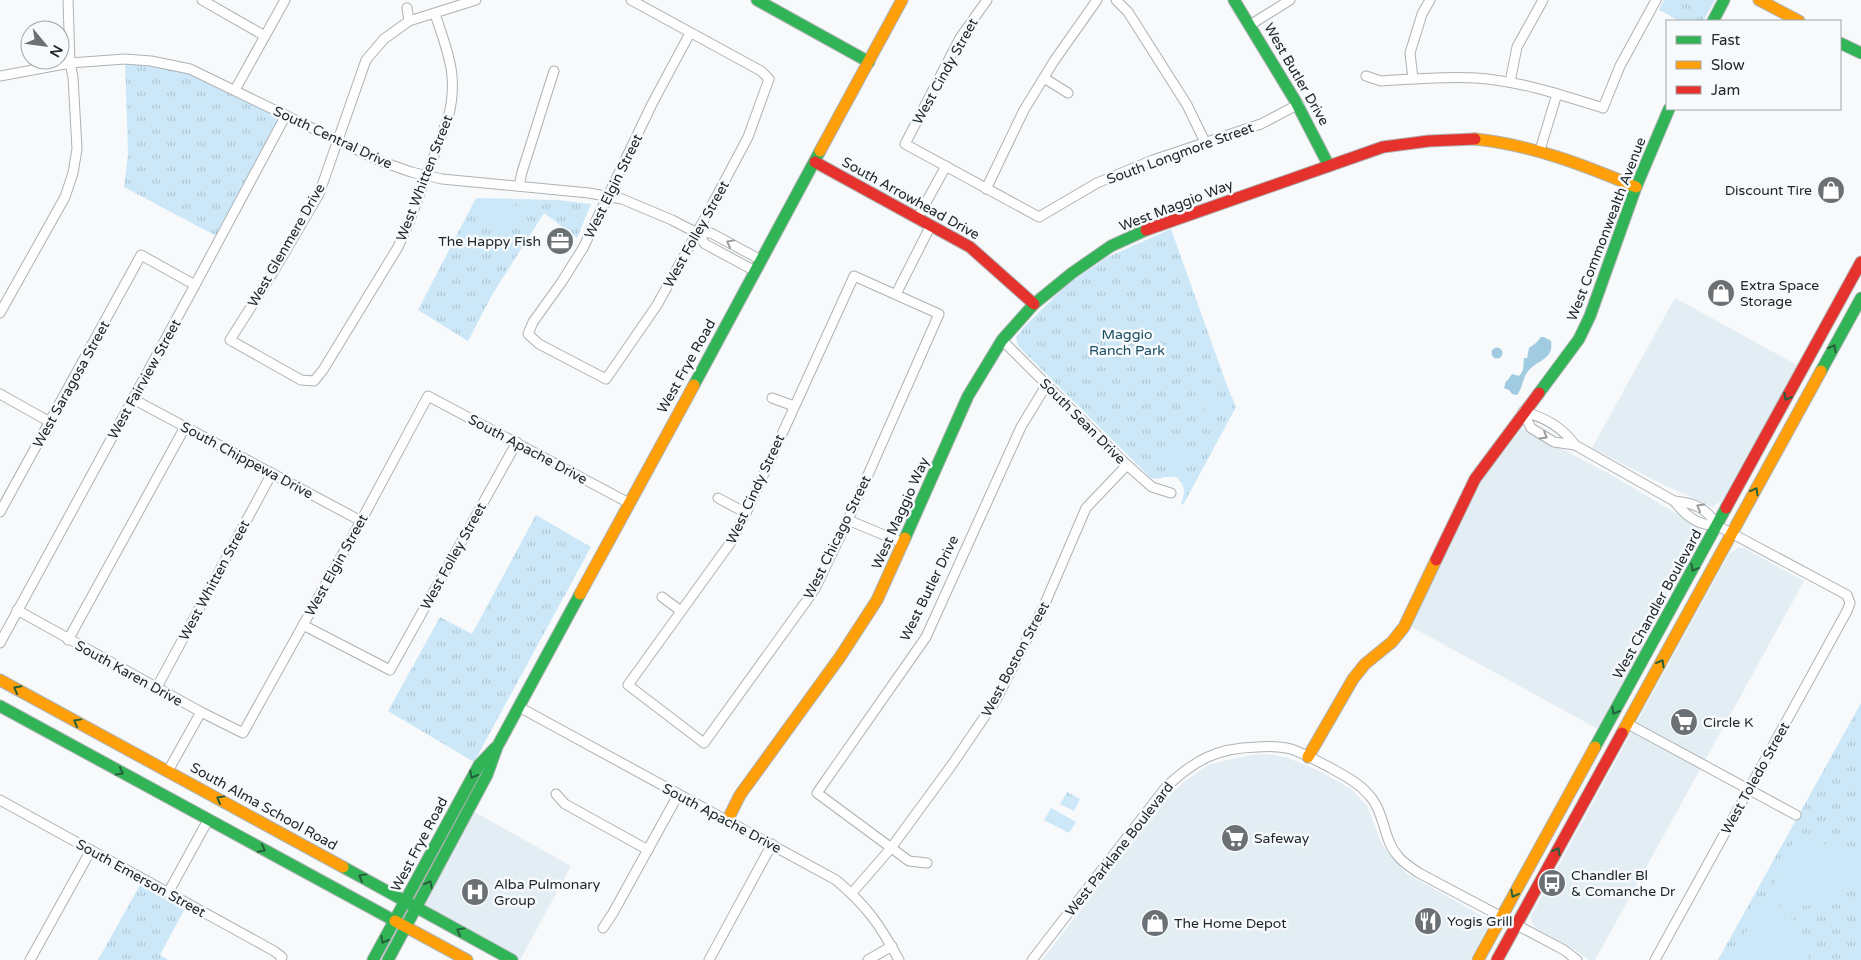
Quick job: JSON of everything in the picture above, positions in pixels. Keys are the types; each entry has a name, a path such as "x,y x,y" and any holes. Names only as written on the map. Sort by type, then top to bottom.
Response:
{"street":[{"path":"68,0 69,20"},
{"path":"202,0 265,36"},
{"path":"235,90 285,0"},
{"name":"West Glenmere Drive","path":"314,381 301,380 230,340 319,194 366,60 384,39 409,21 476,0"},
{"path":"631,0 690,33"},
{"path":"757,0 869,62"},
{"name":"West Frye Road","path":"388,960 487,775 497,746 902,0"},
{"name":"West Cindy Street","path":"905,144 960,38 987,0"},
{"path":"986,189 1024,110 1097,0"},
{"path":"1116,0 1128,12 1188,105 1205,142"},
{"name":"West Butler Drive","path":"1234,0 1299,104 1329,166"},
{"path":"1250,25 1290,0"},
{"path":"1413,79 1410,53 1422,14 1430,0"},
{"path":"1510,82 1517,47 1543,0"},
{"path":"1366,76 1381,81 1476,78 1510,82 1603,108 1620,66 1656,0"},
{"path":"1714,20 1724,0"},
{"path":"1759,0 1797,20"},
{"path":"407,8 409,21"},
{"name":"West Whitten Street","path":"314,381 323,370 398,247 448,118 454,85 452,65 435,14"},
{"name":"West Folley Street","path":"606,379 657,305 698,233 748,138 769,79 761,71 690,33"},
{"name":"West Elgin Street","path":"606,379 539,344 528,334 533,322 562,283 583,248 652,104 690,33"},
{"path":"1841,43 1861,53"},
{"name":"South Central Drive","path":"70,62 125,59 151,61 190,69 380,161 426,176 589,193 622,200 645,208 698,233 711,233 761,260"},
{"path":"0,313 65,197 73,172 77,149 73,77 70,62"},
{"name":"South Central Drive","path":"0,76 30,70"},
{"path":"519,186 554,71"},
{"path":"1044,78 1068,93"},
{"path":"1540,150 1557,94"},
{"name":"South Longmore Street","path":"905,144 1039,217 1097,183 1153,160 1261,124 1299,104"},
{"name":"West Commonwealth Avenue","path":"1308,757 1353,679 1365,664 1392,642 1404,627 1475,479 1523,412 1572,349 1585,328 1636,188 1669,110"},
{"name":"West Fairview Street","path":"0,643 286,115"},
{"name":"West Maggio Way","path":"727,821 740,796 861,627 877,600 968,396 1002,340 1034,304 1078,268 1111,246 1158,225 1383,148 1436,139 1476,139 1540,150 1636,188"},
{"name":"South Arrowhead Drive","path":"815,162 970,247 1034,304"},
{"path":"918,217 946,166"},
{"path":"896,294 931,225"},
{"name":"South Central Drive","path":"698,233 705,244 755,272"},
{"name":"West Saragosa Street","path":"0,512 141,255 195,285"},
{"name":"West Chandler Boulevard","path":"1478,960 1509,920 1628,724 1861,262"},
{"name":"West Cindy Street","path":"628,685 731,542 854,276 896,294"},
{"name":"West Chicago Street","path":"628,685 704,743 815,589 848,520 939,314 896,294"},
{"name":"West Chandler Boulevard","path":"1497,960 1509,920 1725,530 1861,298"},
{"name":"South Sean Drive","path":"1002,340 1127,465 1152,487 1171,494"},
{"name":"West Butler Drive","path":"890,848 817,793 926,637 1021,427 1047,384"},
{"path":"0,394 50,422"},
{"name":"West Elgin Street","path":"243,733 428,396"},
{"name":"South Apache Drive","path":"428,396 629,503"},
{"path":"772,398 794,406"},
{"name":"South Chippewa Drive","path":"133,399 361,521"},
{"path":"1523,412 1541,416 1567,434 1575,445"},
{"path":"1523,412 1532,428 1554,442 1575,445 1674,501 1684,513 1703,525 1725,530"},
{"path":"68,640 185,427"},
{"name":"West Folley Street","path":"303,624 390,670 517,442"},
{"name":"West Boston Street","path":"852,893 890,848 951,766 996,700 1043,608 1086,508 1127,465"},
{"name":"West Whitten Street","path":"157,687 272,472"},
{"path":"718,498 746,513"},
{"path":"1674,501 1690,502 1710,513 1725,530"},
{"path":"848,520 903,544"},
{"name":"West Toledo Street","path":"1655,960 1850,603 1847,595 1725,530"},
{"path":"662,598 681,611"},
{"name":"South Karen Drive","path":"17,610 68,640 243,733"},
{"name":"South Alma School Road","path":"0,680 512,960"},
{"path":"0,706 466,960"},
{"name":"South Apache Drive","path":"518,707 836,880 864,906 882,929 900,960"},
{"path":"168,771 201,712"},
{"path":"1628,724 1796,815"},
{"name":"West Frye Road","path":"373,960 479,764 497,746"},
{"name":"West Parklane Boulevard","path":"1032,960 1166,788 1180,774 1202,759 1222,751 1236,748 1277,747 1290,749 1308,757 1352,780 1370,795 1381,815 1397,856 1419,873 1564,950 1577,960"},
{"path":"556,794 565,804 648,850"},
{"path":"603,928 678,795"},
{"name":"South Emerson Street","path":"0,800 274,951 281,959"},
{"path":"168,893 208,820"},
{"path":"710,960 772,844"},
{"path":"890,848 909,861 927,863"},
{"path":"30,960 91,850"},
{"path":"868,960 892,946"}],"shaded area":[{"path":"1675,298 1797,365 1722,501 1712,507 1592,448"},
{"path":"1541,337 1551,341 1550,352 1529,370 1517,395 1512,394 1504,388 1506,381 1512,374 1519,376 1521,374 1524,358 1527,358 1529,348"},
{"path":"1495,348 1499,348 1502,353 1501,357 1495,358 1492,355 1492,351"},
{"path":"1521,429 1615,477 1699,527 1702,534 1691,556 1672,583 1652,620 1641,650 1598,729 1410,626 1481,482"},
{"path":"1738,548 1744,548 1804,581 1595,960 1589,960 1536,928 1531,921 1531,916 1729,554"},
{"path":"1270,754 1288,758 1315,769 1350,788 1367,806 1381,842 1406,873 1484,917 1487,921 1487,928 1470,960 1042,960 1166,799 1185,781 1210,764 1251,755"},
{"path":"469,809 571,866 520,960 512,960 416,908"}],"green space":[{"path":"1664,0 1715,0 1704,20 1678,20 1659,10"},
{"path":"125,59 190,69 286,115 220,238 124,187 128,154"},
{"path":"476,198 558,200 591,204 577,238 544,213 492,295 468,341 418,310"},
{"path":"478,202 522,206 521,226 476,223"},
{"name":"Maggio Ranch Park","path":"1171,229 1236,407 1183,505 1181,503 1184,489 1179,480 1176,477 1151,478 1019,347 1016,337 1068,284 1108,257"},
{"path":"1202,384 1227,402 1216,417 1192,399"},
{"path":"1167,441 1192,457 1183,472 1158,456"},
{"path":"536,515 591,547 474,762 388,711 440,617 472,634"},
{"path":"1861,703 1861,960 1718,960"},
{"path":"1067,792 1080,799 1074,811 1060,804"},
{"path":"1051,808 1076,822 1069,833 1044,820"},
{"path":"1808,833 1861,868 1861,871 1845,893 1822,905 1796,906 1779,900 1771,890 1795,837"},
{"path":"140,885 184,910 160,955 168,960 98,960"},
{"path":"1768,899 1791,916 1801,932 1809,960 1727,960"}],"traffic: fast":[{"path":"757,0 869,62"},
{"path":"1234,0 1296,102 1329,166"},
{"path":"1714,20 1724,0"},
{"path":"1841,43 1861,53"},
{"path":"1539,393 1579,339 1590,316 1636,187 1669,110"},
{"path":"694,385 820,151"},
{"path":"905,538 968,396 1002,340 1034,304 1072,273 1111,246 1146,230"},
{"path":"1821,371 1861,298"},
{"path":"1595,747 1726,508"},
{"path":"388,960 487,775 497,747 580,594"},
{"path":"0,706 395,921"},
{"path":"373,960 479,765 495,748"},
{"path":"343,867 512,960"}],"traffic: slow":[{"path":"820,151 902,0"},
{"path":"1759,0 1797,20"},
{"path":"1475,139 1537,151 1597,171 1636,187"},
{"path":"1622,733 1821,371"},
{"path":"580,594 694,385"},
{"path":"727,821 740,795 840,657 877,600 905,538"},
{"path":"1308,757 1353,679 1365,664 1392,642 1404,627 1436,560"},
{"path":"0,680 343,867"},
{"path":"1478,960 1595,747"},
{"path":"395,921 467,960"}],"traffic: jam":[{"path":"1146,230 1383,147 1429,141 1475,139"},
{"path":"815,162 970,247 1034,304"},
{"path":"1726,508 1861,262"},
{"path":"1436,560 1475,479 1539,393"},
{"path":"1497,960 1622,733"}],"place":[{"name":"Discount Tire","path":"1831,190"},
{"name":"The Happy Fish","path":"560,241"},
{"name":"Extra Space Storage","path":"1721,293"},
{"name":"Circle K","path":"1684,722"},
{"name":"Safeway","path":"1235,838"},
{"name":"Chandler Bl & Comanche Dr","path":"1552,883"},
{"name":"Alba Pulmonary Group","path":"475,892"},
{"name":"Yogis Grill","path":"1428,921"},
{"name":"The Home Depot","path":"1155,923"}]}
